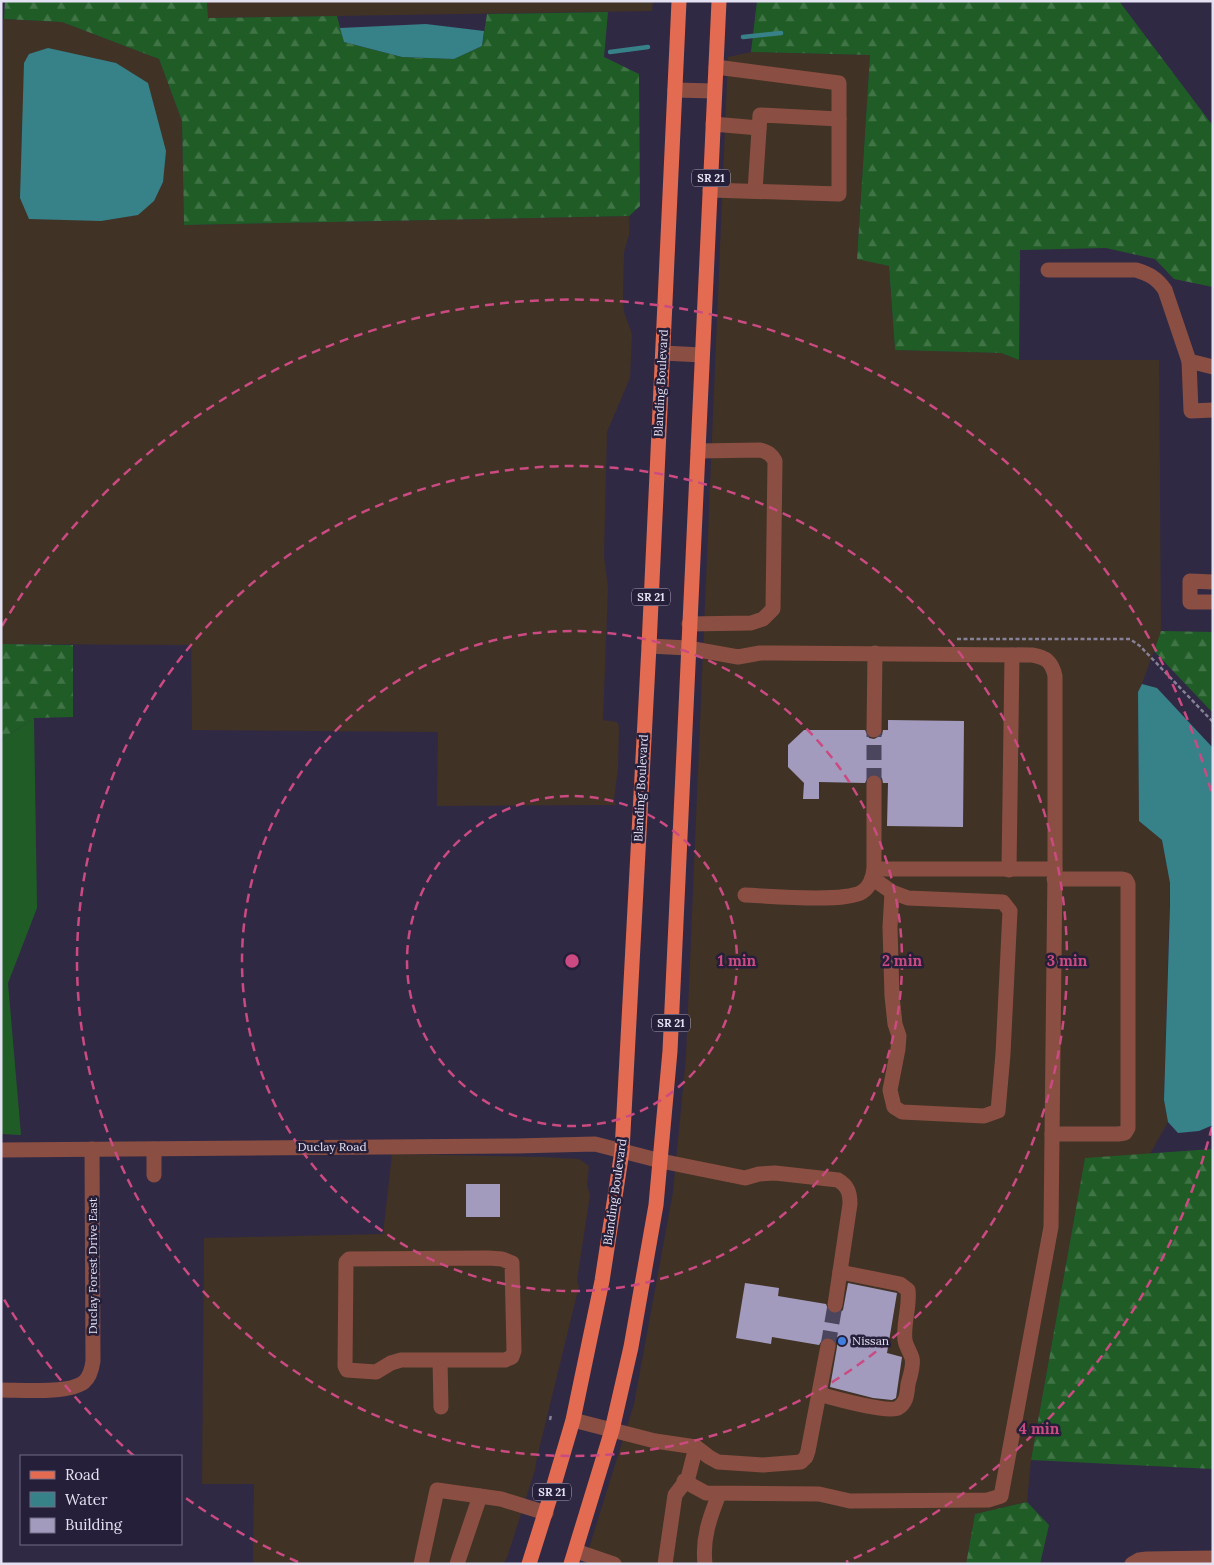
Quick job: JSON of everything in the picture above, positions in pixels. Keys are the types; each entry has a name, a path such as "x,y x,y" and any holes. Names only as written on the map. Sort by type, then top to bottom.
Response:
{"main road":[{"name":"Blanding Boulevard","path":"529,1564 573,1420 602,1281 622,1151 649,646 679,1"},
{"name":"SR 21","path":"574,1558 612,1430 631,1347 647,1262 661,1161 670,1052 719,1"}],"street":[{"path":"710,190 840,194 839,82 716,67"},
{"path":"675,90 714,91"},
{"path":"752,191 760,115 839,119"},
{"path":"713,124 759,128"},
{"path":"1048,270 1136,270 1158,280 1165,290 1189,361 1191,411 1213,410"},
{"path":"663,353 702,355"},
{"path":"1189,361 1213,367"},
{"path":"689,624 751,623 763,619 773,609 775,461 768,452 760,450 698,451"},
{"path":"1213,582 1190,581 1190,602 1213,602"},
{"path":"649,646 688,648 738,657 760,653 1032,655 1045,658 1053,668 1055,676 1051,1227 1001,1496 988,1500 850,1501 819,1494 706,1493 684,1481"},
{"path":"874,730 875,653"},
{"path":"1009,870 1012,655"},
{"path":"745,895 846,897 863,891 873,873 874,783"},
{"path":"873,873 1009,870 1126,880 1128,884 1128,1128 1125,1133 1118,1134 1052,1134"},
{"path":"873,873 892,892 908,898 1003,902 1010,911 1004,1054 998,1112 984,1116 902,1112 894,1107 890,1090 898,1049 898,1036 892,996 890,927 892,892"},
{"name":"Duclay Road","path":"1,1150 595,1144 661,1161 745,1178 759,1174 775,1173 838,1180 846,1185 850,1194 834,1305"},
{"path":"154,1148 154,1175"},
{"name":"Duclay Forest Drive East","path":"1,1390 74,1388 85,1382 91,1372 93,1361 92,1149"},
{"path":"488,1258 510,1262 514,1351 512,1357 505,1360 440,1360 401,1360 391,1363 376,1372 347,1370 345,1366 346,1262 349,1259 488,1258"},
{"path":"819,1394 852,1403 889,1409 898,1408 905,1402 908,1389 912,1359 907,1349 905,1338 909,1299 908,1290 900,1284 840,1272"},
{"path":"573,1420 655,1441 696,1447 708,1458 718,1462 763,1465 801,1462 806,1457 808,1451 828,1346"},
{"path":"440,1360 441,1407"},
{"path":"665,1564 675,1495 688,1478 696,1447"},
{"path":"421,1564 437,1490 501,1499 546,1513"},
{"path":"705,1564 706,1529 719,1494"},
{"path":"457,1564 480,1496"},
{"path":"574,1558 614,1564"},
{"path":"1132,1564 1139,1560 1147,1559 1213,1558"}],"path":[{"path":"550,1420 551,1415"}],"shaded area":[{"path":"207,1 653,1 652,11 208,18"},
{"path":"3,19 62,22 159,59 182,121 184,225 629,216 629,235 624,252 623,296 624,312 632,334 630,378 607,432 604,556 608,588 603,720 617,722 619,726 618,768 614,800 616,805 437,806 438,732 192,730 191,645 1,644"},
{"path":"751,52 870,55 857,258 889,266 895,350 1001,353 1019,360 1159,360 1161,631 1138,692 1139,821 1162,840 1170,883 1164,1100 1168,1122 1150,1154 1085,1159 1031,1460 1027,1502 975,1514 966,1564 584,1564 634,1404 673,1192 686,1057 728,57"},
{"path":"392,1154 579,1159 589,1166 587,1185 590,1195 577,1280 579,1286 535,1470 507,1558 503,1564 253,1564 254,1484 202,1484 204,1238 383,1234"}],"green space":[{"path":"5,1 207,1 208,18 337,16 344,42 402,57 454,59 482,46 487,14 608,12 604,57 639,74 640,206 629,216 184,225 182,121 159,59 62,22 4,19"},
{"path":"757,1 1119,1 1213,126 1213,287 1174,279 1155,259 1106,248 1020,250 1019,360 1001,353 895,350 889,266 857,259 870,55 751,52"},
{"path":"1161,631 1213,632 1213,713 1154,651"},
{"path":"1,644 73,645 73,717 34,718 1,740"},
{"path":"34,718 37,908 8,983 21,1135 1,1134 1,740"},
{"path":"1213,1149 1213,1469 1031,1460 1085,1158"},
{"path":"1027,1502 1049,1525 1040,1564 966,1564 975,1514"}],"water":[{"path":"426,24 484,31 482,46 454,59 402,57 344,42 340,28"},
{"path":"48,48 116,63 148,83 166,151 163,182 154,201 138,215 101,221 29,219 20,198 24,63 29,54"},
{"path":"1142,684 1157,688 1213,748 1213,1125 1199,1131 1178,1133 1168,1122 1164,1100 1170,883 1162,840 1139,821 1138,692"}],"building":[{"path":"888,720 964,721 963,827 887,826 888,783 883,783 882,778 874,774 869,775 865,783 819,782 819,799 803,799 804,783 788,767 788,745 804,730 865,730 869,738 874,739 882,735 883,730 888,730"},
{"path":"466,1184 500,1184 500,1217 466,1217"},
{"name":"Nissan","path":"745,1283 779,1288 778,1296 826,1304 829,1312 834,1314 843,1310 848,1283 897,1293 887,1353 902,1357 896,1398 892,1400 873,1398 830,1387 837,1342 830,1337 824,1337 819,1345 772,1337 771,1344 736,1338"}],"waterway":[{"path":"743,37 781,33"},
{"path":"610,52 648,47"}],"tunnel":[{"path":"874,730 874,783"},
{"path":"828,1346 835,1305"}],"place":[{"name":"Nissan","path":"842,1341"}]}
